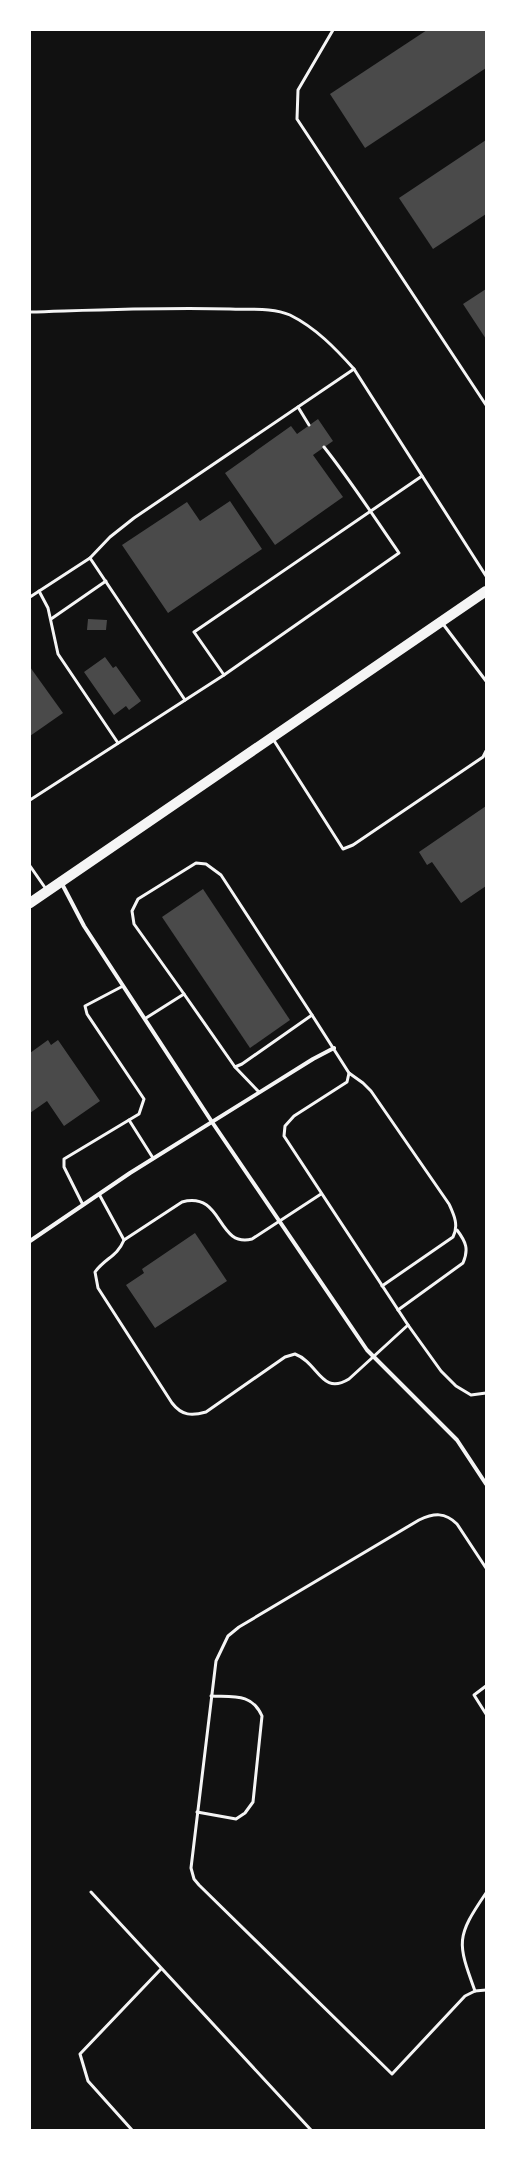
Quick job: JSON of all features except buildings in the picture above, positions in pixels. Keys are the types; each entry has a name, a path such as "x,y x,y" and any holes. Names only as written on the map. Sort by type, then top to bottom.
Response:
{"main road":[{"path":"30,903 486,592"}],"street":[{"path":"60,882 84,926 146,1018 212,1122 367,1350 456,1440 486,1484"},
{"path":"30,1241 153,1158 259,1092 334,1048"}],"lane":[{"path":"333,30 298,90 297,119 486,406"},
{"path":"30,312 170,307 272,310 288,314 309,326 328,341 354,369 486,576"},
{"path":"30,597 90,558 110,537 134,518 354,369"},
{"path":"298,407 309,425"},
{"path":"30,800 224,675 399,553 324,447"},
{"path":"224,675 194,632 422,476"},
{"path":"90,558 185,700"},
{"path":"51,619 106,581"},
{"path":"39,591 51,619 58,654 118,743"},
{"path":"441,622 486,681"},
{"path":"272,737 343,849 353,845 483,757 486,751"},
{"path":"259,1092 235,1067 134,924 132,911 138,899 196,863 206,864 221,875 349,1073 371,1091 449,1204 455,1217 457,1230 466,1242 467,1254 463,1263 398,1310"},
{"path":"30,866 47,891"},
{"path":"83,1205 64,1167 64,1159 139,1114 144,1100 87,1014 85,1006 123,986"},
{"path":"146,1018 184,994"},
{"path":"235,1067 242,1064 312,1015"},
{"path":"349,1073 347,1082 294,1116 285,1126 284,1136 289,1146 408,1325 441,1371 456,1386 471,1395 486,1393"},
{"path":"129,1120 153,1158"},
{"path":"99,1194 124,1240"},
{"path":"321,1194 252,1239 237,1240 229,1234 210,1206 200,1201 190,1200 182,1202 124,1240 120,1250 112,1258 100,1264 95,1272 96,1284 172,1403 178,1411 185,1414 196,1415 206,1412 285,1357 295,1354 308,1360 321,1378 330,1384 339,1385 349,1380 408,1325"},
{"path":"382,1286 453,1237 457,1230"},
{"path":"486,1568 457,1524 451,1518 435,1514 424,1518 228,1636 216,1661 196,1812 191,1868 194,1878 392,2074 465,1996 475,1990 486,1990"},
{"path":"486,1686 474,1695 486,1714"},
{"path":"196,1812 236,1819 245,1813 253,1802 262,1716 257,1705 245,1698 211,1696"},
{"path":"91,1892 311,2130"},
{"path":"475,1990 461,1950 462,1936 468,1921 486,1893"},
{"path":"132,2130 88,2081 80,2054 161,1969"}]}
